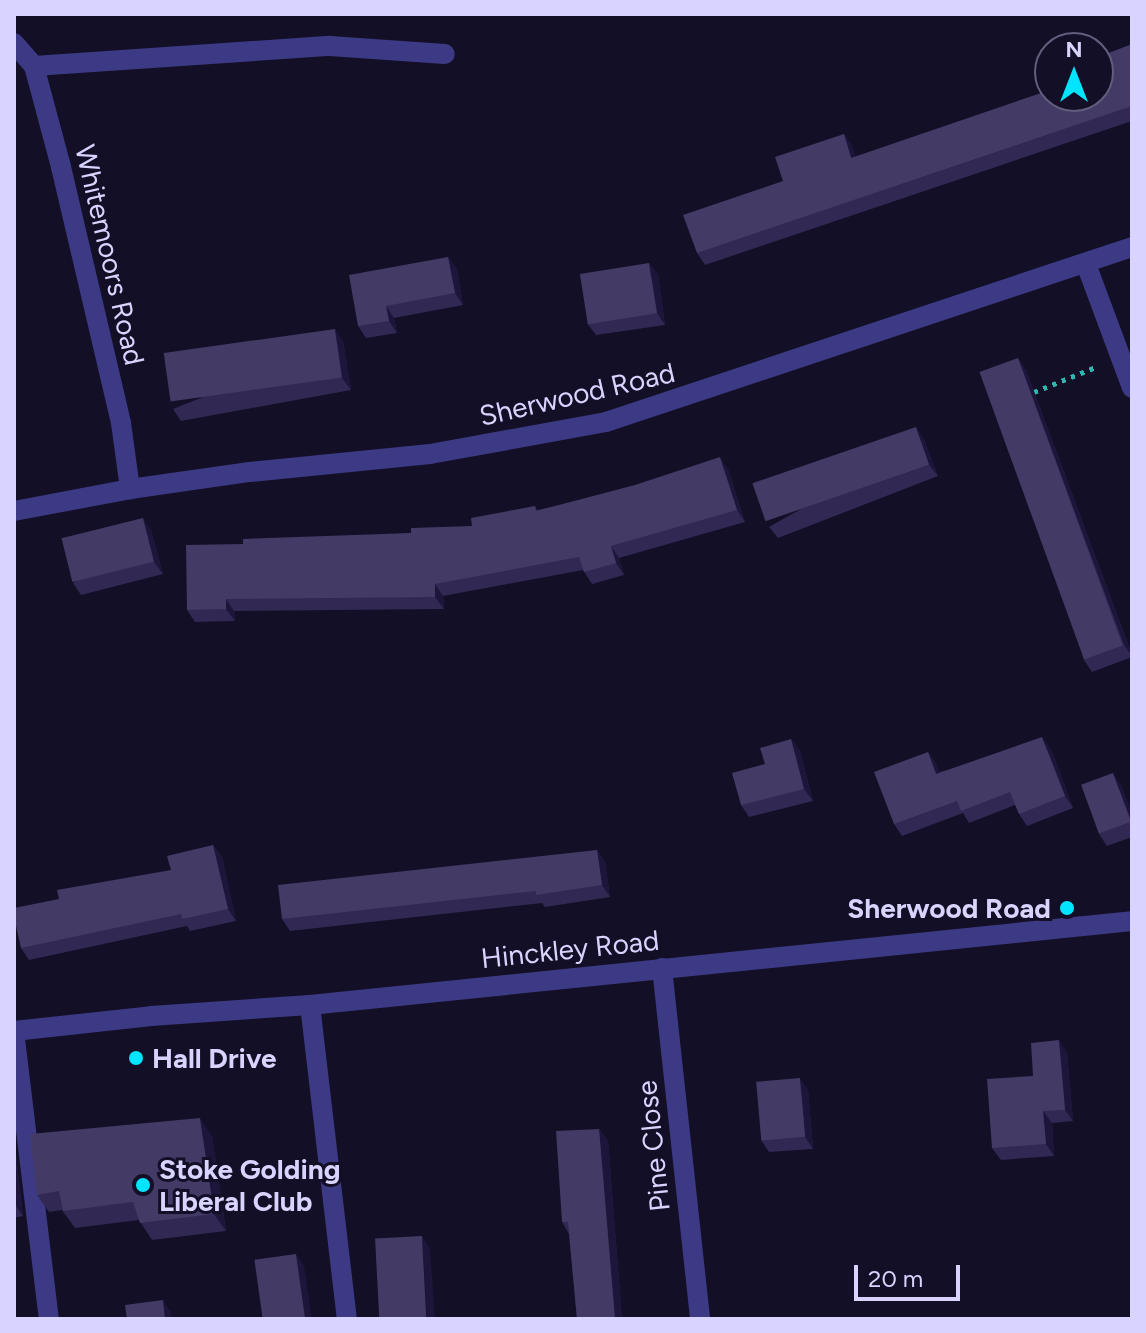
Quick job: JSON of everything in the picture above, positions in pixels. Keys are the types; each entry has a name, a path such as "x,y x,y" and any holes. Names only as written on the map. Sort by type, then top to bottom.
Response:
{"street":[{"name":"Whitemoors Road","path":"14,43 34,66 117,408 130,489"},
{"path":"34,66 330,46 445,54"},
{"name":"Sherwood Road","path":"14,511 130,489 285,468 430,454 606,422 1132,247"},
{"path":"1086,264 1132,388"},
{"name":"Hinckley Road","path":"14,1031 151,1016 310,1005 1132,921"},
{"name":"Pine Close","path":"662,968 700,1319"},
{"path":"310,1005 347,1319"},
{"path":"14,1031 49,1319"}],"path":[{"path":"1034,392 1121,358"}],"building":[{"path":"1132,44 1132,106 697,253 683,215 783,181 775,157 844,134 851,158 1034,95 1034,112 1114,112 1114,51"},
{"path":"448,257 455,293 386,306 389,321 358,326 349,275"},
{"path":"649,263 657,313 588,324 580,274"},
{"path":"335,329 342,378 171,402 164,353"},
{"path":"1018,358 1123,646 1084,660 979,372"},
{"path":"916,427 929,465 765,521 752,483"},
{"path":"720,457 737,510 611,546 616,563 584,572 579,557 435,584 435,597 226,599 226,609 187,610 186,545 243,544 243,539 411,533 411,528 472,526 471,518 535,506 536,511 635,485"},
{"path":"143,518 154,562 72,582 61,538"},
{"path":"1042,737 1065,796 1019,814 1010,792 961,811 957,801 894,824 874,772 928,752 936,774"},
{"path":"791,739 804,789 741,805 732,773 765,764 760,748"},
{"path":"1113,773 1131,822 1099,833 1081,785"},
{"path":"213,845 228,909 182,919 181,914 21,948 14,908 59,899 57,890 171,870 167,856"},
{"path":"597,850 602,885 536,895 536,891 282,919 278,885"},
{"path":"1059,1040 1065,1110 1043,1111 1046,1144 992,1148 987,1079 1033,1076 1031,1043"},
{"path":"800,1078 805,1137 761,1141 756,1082"},
{"name":"Stoke Golding Liberal Club","path":"200,1118 214,1214 140,1223 133,1202 63,1211 59,1191 37,1195 30,1134"},
{"path":"599,1129 615,1319 577,1319 568,1222 562,1222 556,1131"},
{"path":"422,1236 426,1319 379,1319 375,1238"},
{"path":"296,1254 305,1319 263,1319 254,1260"},
{"path":"163,1300 165,1319 127,1319 125,1305"}],"place":[{"name":"Sherwood Road","path":"1067,908"},
{"name":"Hall Drive","path":"136,1058"},
{"name":"Stoke Golding Liberal Club","path":"143,1185"}]}
